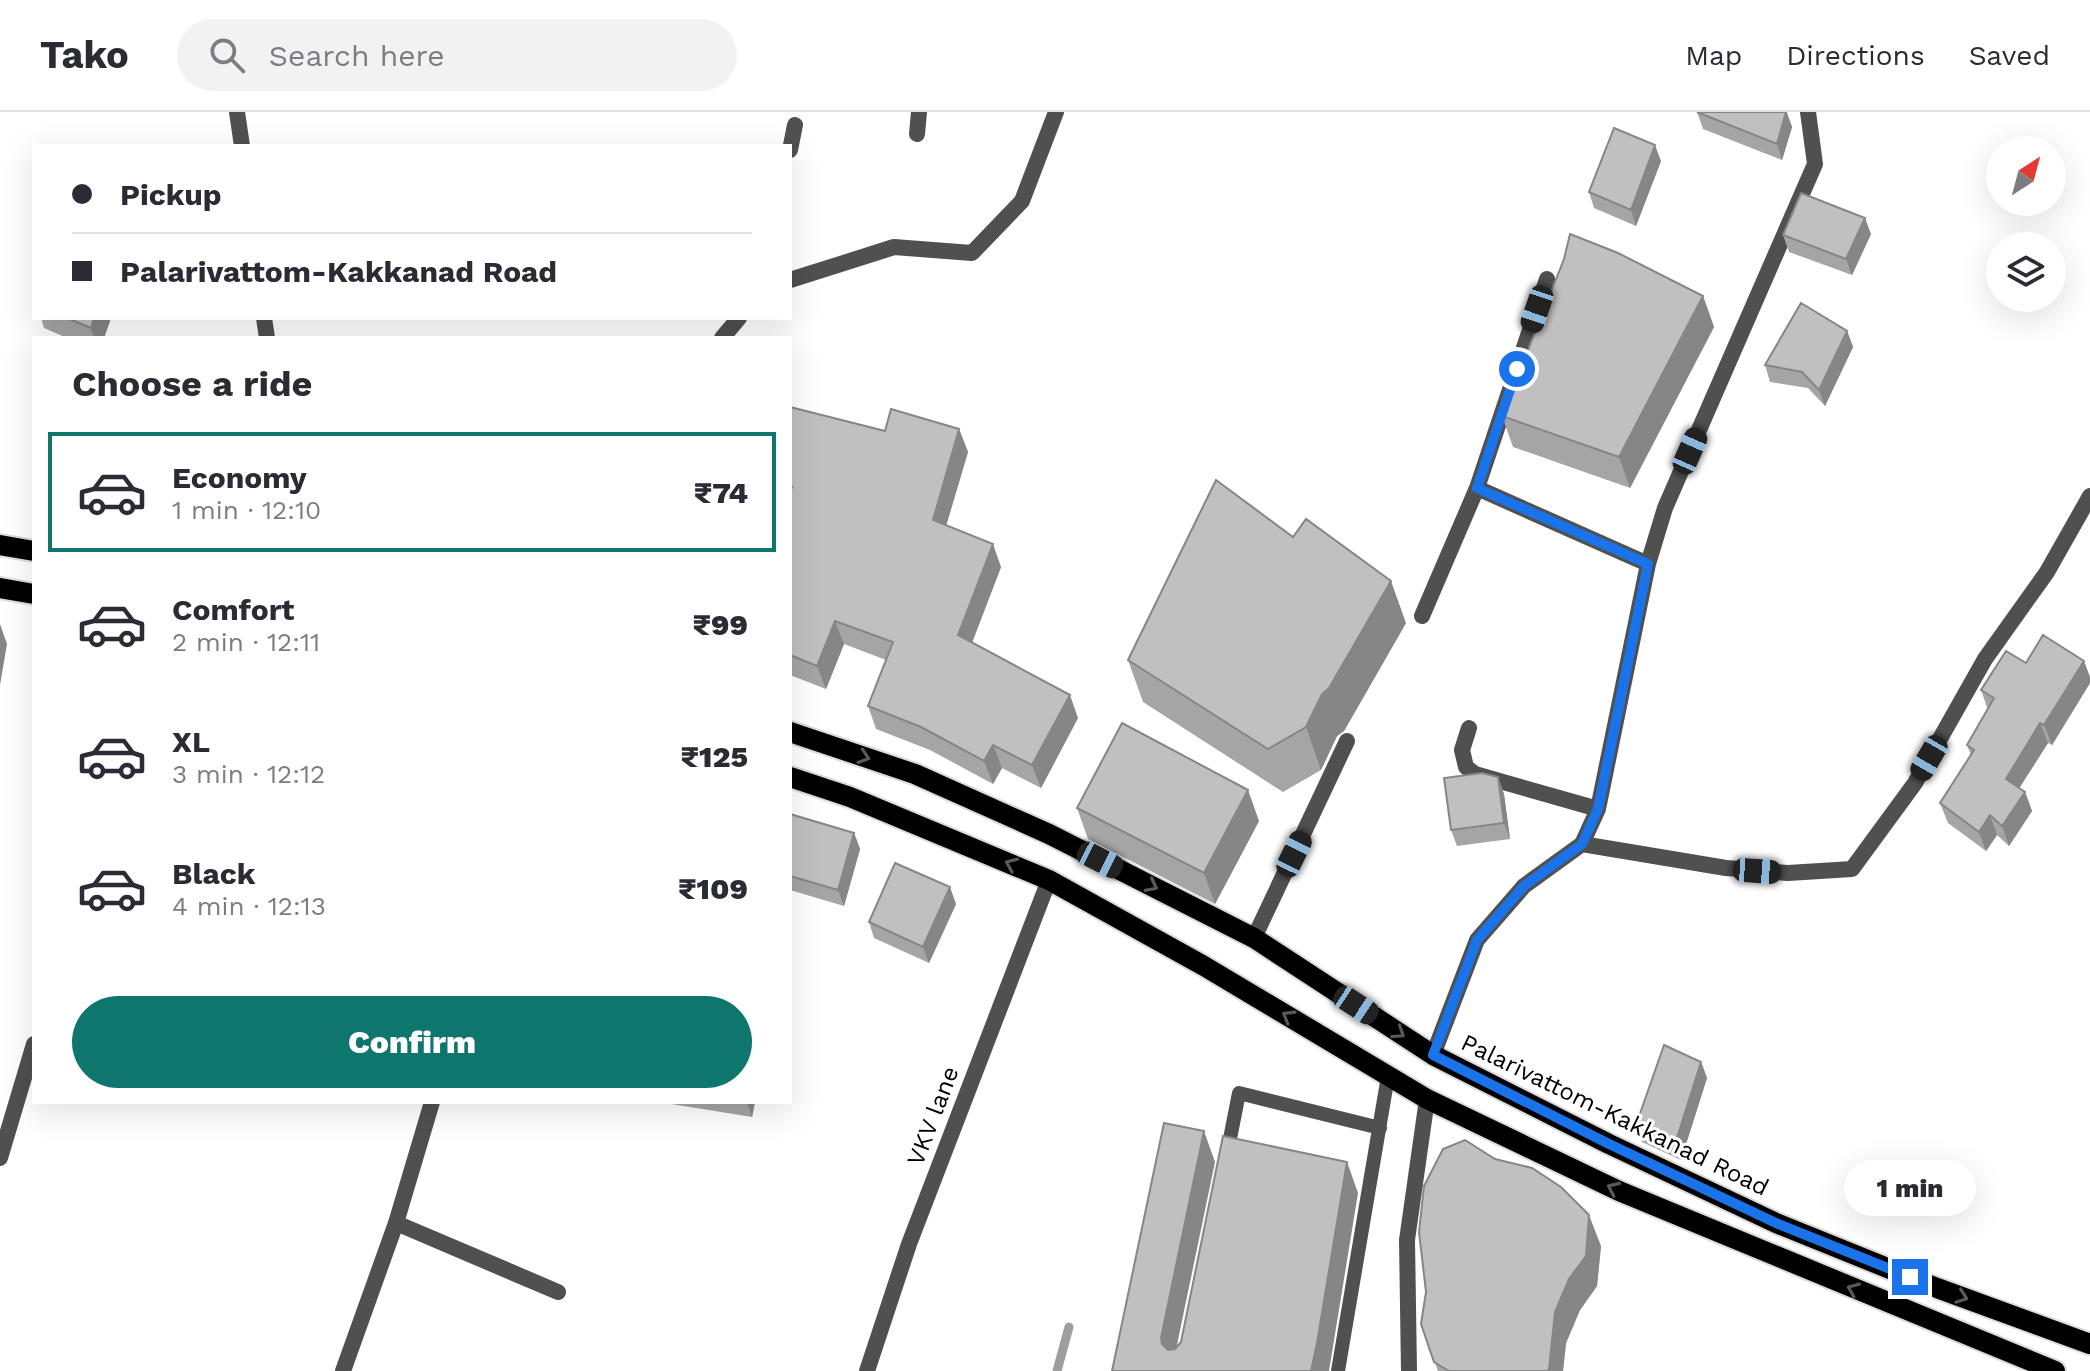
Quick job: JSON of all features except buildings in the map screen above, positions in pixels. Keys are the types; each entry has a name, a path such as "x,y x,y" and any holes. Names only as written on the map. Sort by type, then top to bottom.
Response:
{"main road":[{"path":"0,545 32,551"},
{"path":"0,588 32,594"},
{"name":"Palarivattom-Kakkanad Road","path":"792,733 915,774 1049,834 1254,938 1433,1055 1609,1144 1776,1223 1937,1288 2090,1344"},
{"path":"792,778 850,797 1049,880 1204,966 1427,1099 1619,1191 2055,1371"}],"street":[{"path":"237,112 242,144"},
{"path":"917,134 919,112"},
{"path":"792,279 894,247 972,253 1022,201 1056,112"},
{"path":"1433,1055 1477,940 1524,886 1582,844 1598,809 1648,564 1665,508 1815,164 1808,112"},
{"path":"791,144 795,125"},
{"path":"1422,616 1477,488 1547,279"},
{"path":"724,336 737,320"},
{"path":"1477,488 1648,564"},
{"path":"1582,844 1726,868 1788,873 1852,869 1915,783 1985,659 2047,572 2090,496"},
{"path":"1469,728 1462,750 1466,767 1475,774 1598,809"},
{"path":"1254,938 1347,741"},
{"name":"VKV lane","path":"867,1371 909,1244 1049,880"},
{"path":"0,1158 32,1051"},
{"path":"1409,1371 1407,1240 1427,1099"},
{"path":"343,1371 396,1223 431,1104"},
{"path":"396,1223 558,1292"}],"lane":[{"path":"1338,1371 1388,1076"},
{"path":"1223,1170 1239,1093 1380,1128"}],"waterway":[{"path":"1057,1371 1069,1327"}],"route":[{"path":"1517,369 1477,488 1648,564 1598,809 1582,844 1524,886 1477,940 1433,1055 1609,1144 1776,1223 1910,1277"}]}
